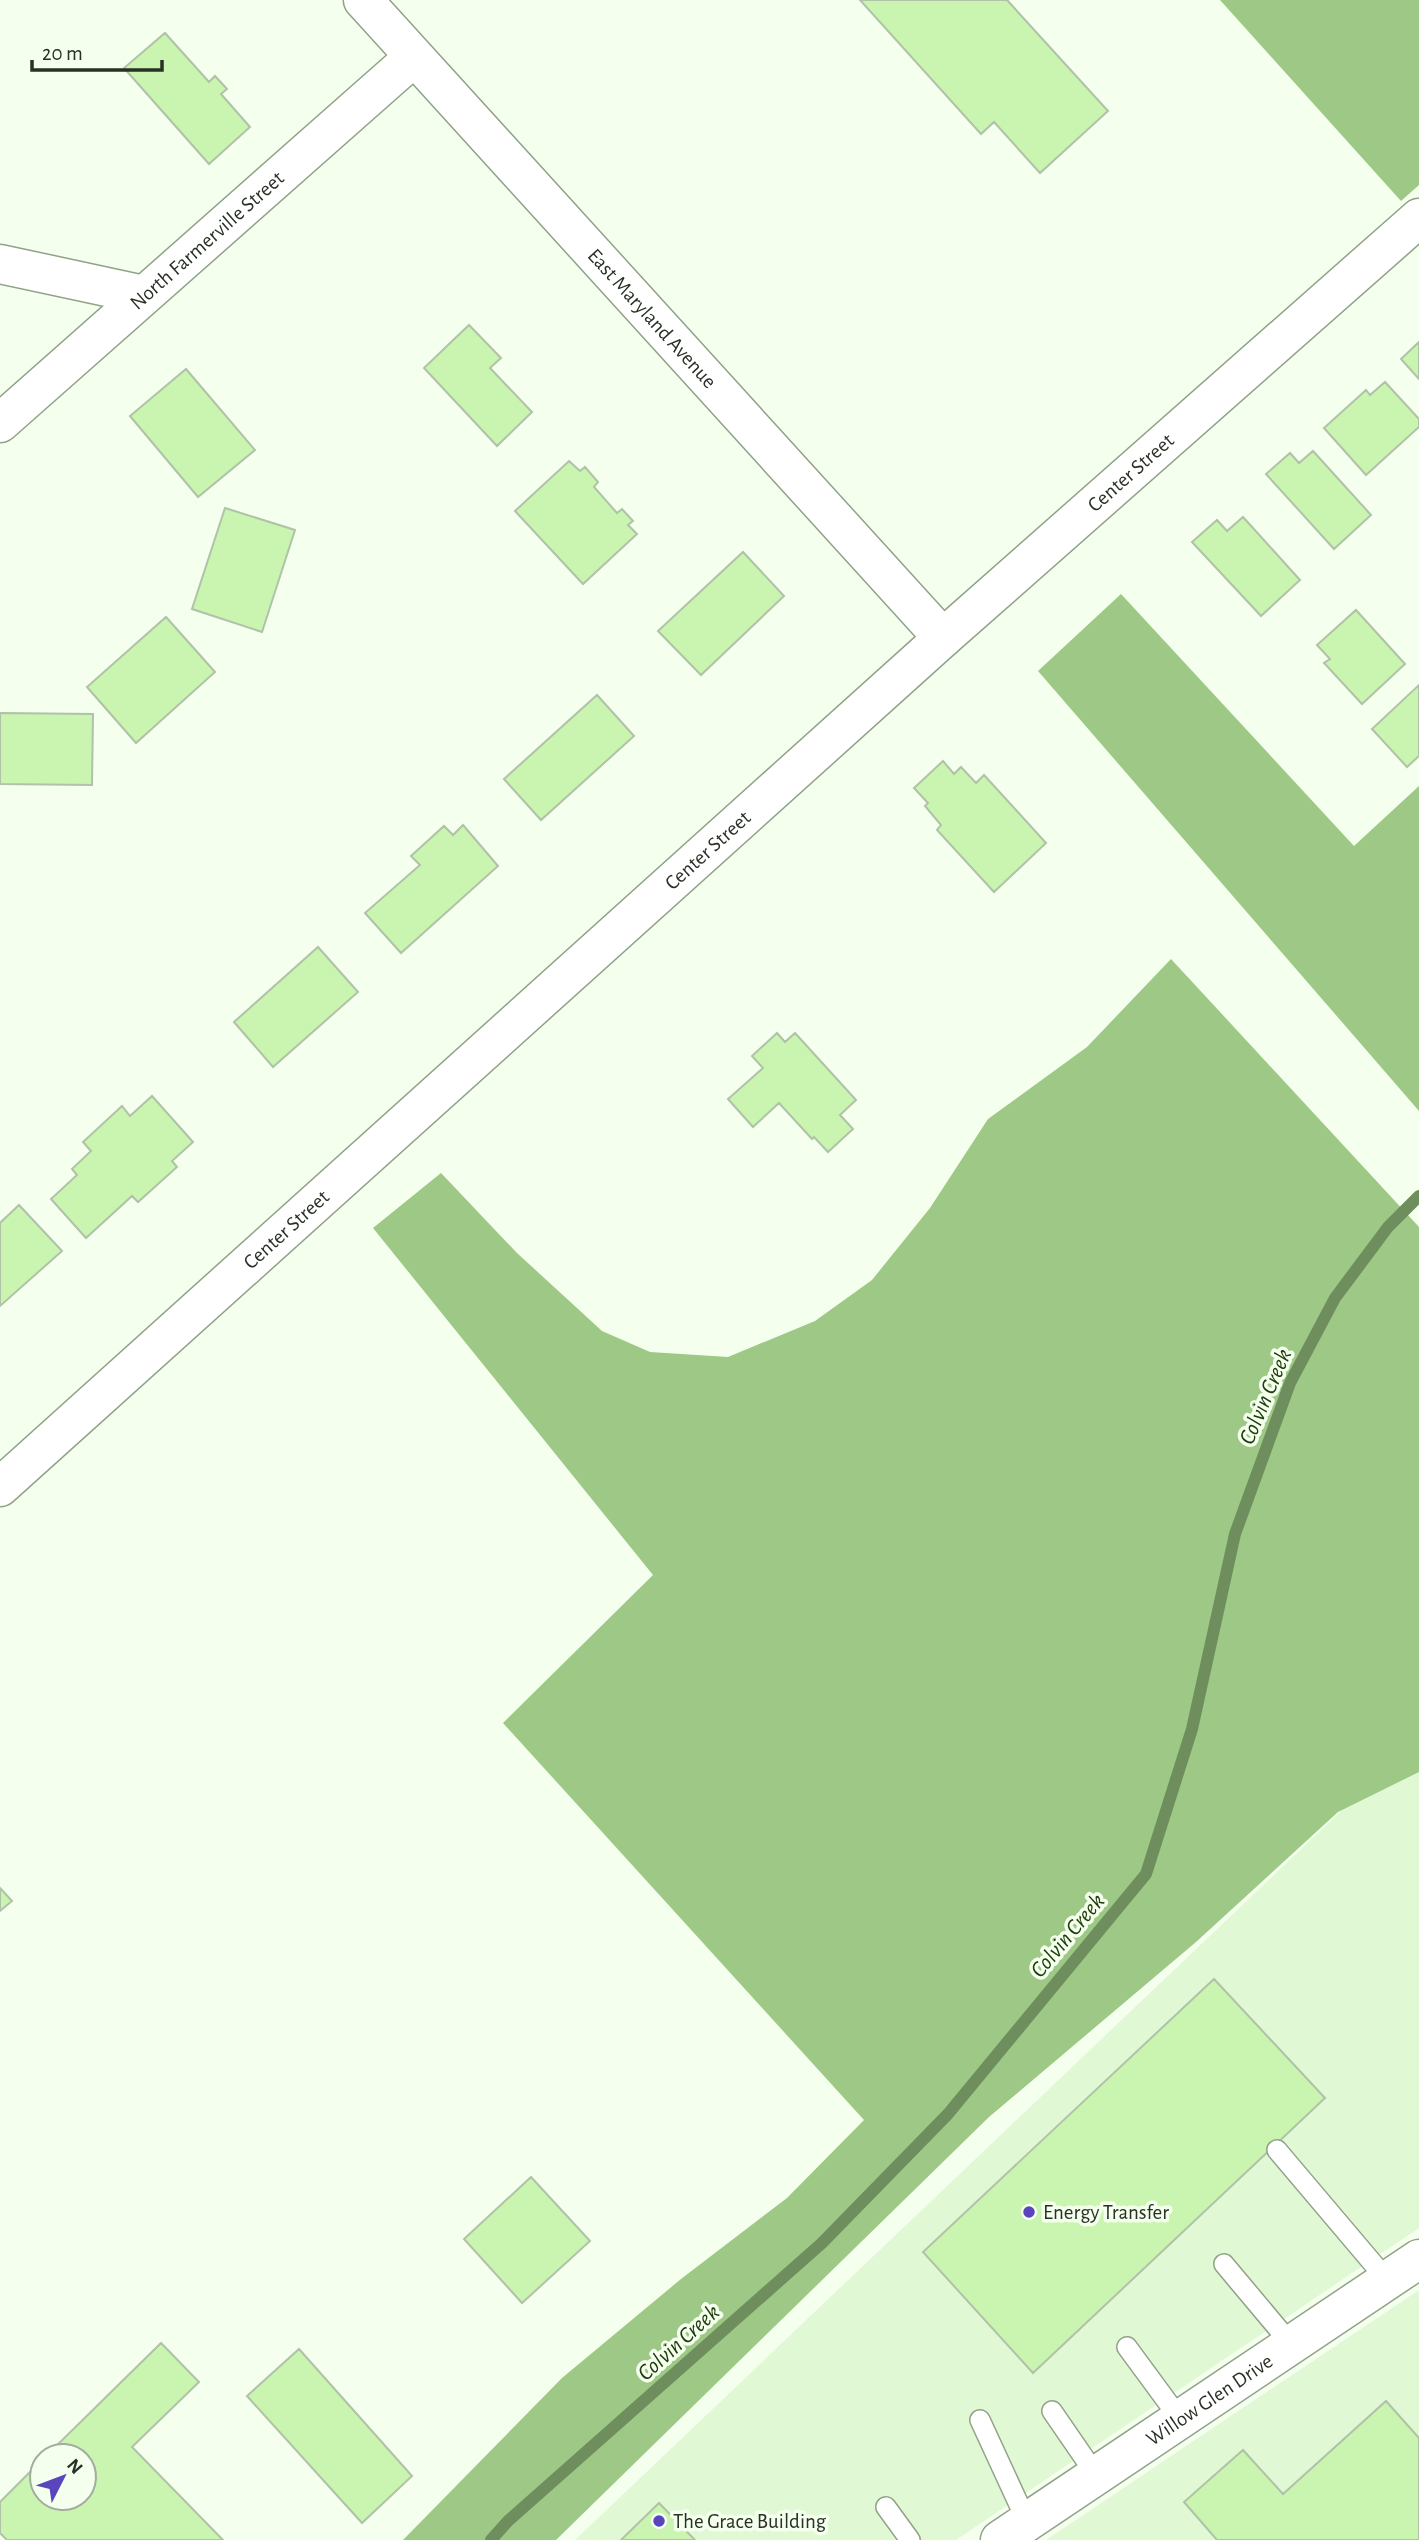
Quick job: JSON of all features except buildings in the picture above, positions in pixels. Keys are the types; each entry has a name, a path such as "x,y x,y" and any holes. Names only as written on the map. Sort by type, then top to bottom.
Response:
{"street":[{"name":"East Maryland Avenue","path":"363,0 943,638"},
{"name":"North Farmerville Street","path":"0,423 414,57"},
{"name":"Center Street","path":"0,1487 943,638 1419,219"},
{"path":"0,264 144,295"},
{"name":"Willow Glen Drive","path":"1013,2531 1419,2259"}],"lane":[{"path":"1277,2150 1387,2280"},
{"path":"1224,2264 1292,2344"},
{"path":"1127,2347 1180,2419"},
{"path":"1052,2411 1097,2475"},
{"path":"980,2420 1013,2531"},
{"path":"886,2507 911,2540"}],"shaded area":[{"path":"1419,1737 1419,2228 956,2540 575,2540"},
{"path":"1419,2290 1419,2540 1046,2540 1256,2399"}],"green space":[{"path":"1220,0 1419,0 1419,185 1401,201"},
{"path":"1121,594 1354,846 1419,786 1419,1111 1038,671"},
{"path":"1171,959 1419,1227 1419,1772 1338,1812 1196,1942 989,2117 556,2540 403,2540 562,2378 681,2279 787,2198 864,2120 503,1723 653,1575 373,1228 441,1173 517,1253 602,1331 650,1352 728,1357 815,1321 872,1280 930,1208 988,1119 1087,1047"}],"waterway":[{"name":"Colvin Creek","path":"491,2540 508,2521 822,2243 948,2114 1146,1874 1192,1729 1235,1534 1290,1383 1335,1298 1388,1227 1419,1196"}],"place":[{"name":"Energy Transfer","path":"1029,2212"},
{"name":"The Grace Building","path":"659,2521"}]}
